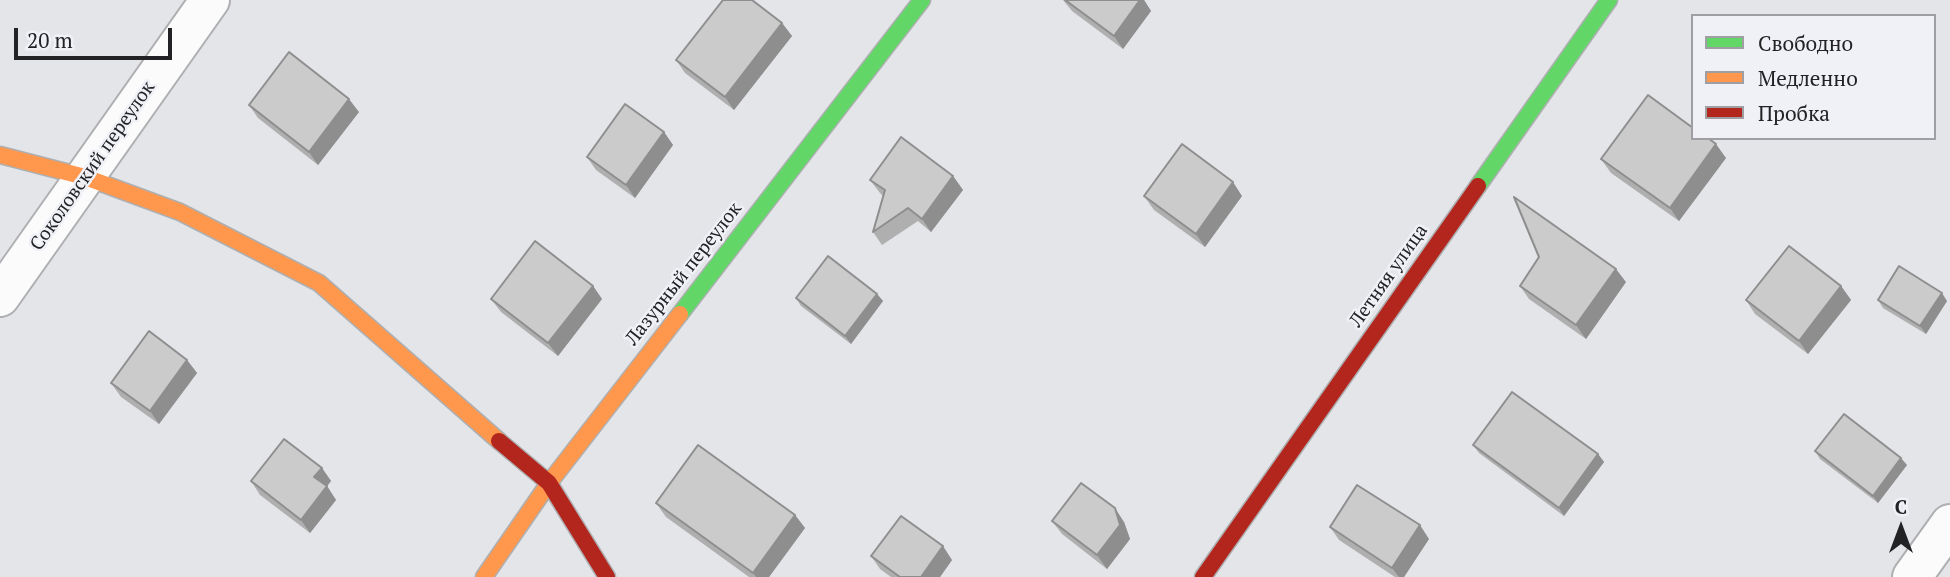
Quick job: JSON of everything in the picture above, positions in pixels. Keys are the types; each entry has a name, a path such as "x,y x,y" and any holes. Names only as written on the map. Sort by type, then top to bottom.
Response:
{"street":[{"name":"Соколовский переулок","path":"0,297 210,0"},
{"name":"Лазурный переулок","path":"484,577 549,483 922,0"},
{"name":"Летняя улица","path":"1203,577 1609,0"},
{"path":"0,155 85,177 180,212 319,283 458,408 549,483 607,577"},
{"path":"1912,577 1950,524"}],"building":[{"path":"723,0 752,0 782,23 725,97 676,60"},
{"path":"1065,0 1140,0 1114,36"},
{"path":"289,52 349,99 309,152 249,105"},
{"path":"1648,95 1691,127 1691,140 1711,140 1716,144 1670,208 1601,159"},
{"path":"625,104 664,132 626,185 587,157"},
{"path":"901,137 953,176 922,219 908,208 873,232 885,190 870,180"},
{"path":"1182,144 1233,182 1196,234 1144,196"},
{"path":"1514,197 1616,269 1576,325 1520,286 1539,257"},
{"path":"535,241 593,286 548,343 491,299"},
{"path":"1789,246 1841,286 1799,341 1746,300"},
{"path":"828,256 877,294 845,336 796,298"},
{"path":"1899,266 1942,293 1920,326 1878,300"},
{"path":"149,331 187,360 150,411 111,383"},
{"path":"1512,392 1598,454 1559,508 1473,445"},
{"path":"1844,414 1901,458 1873,496 1815,451"},
{"path":"284,439 322,468 314,477 327,486 301,520 251,481"},
{"path":"698,445 795,515 753,573 656,503"},
{"path":"1081,483 1115,508 1120,525 1097,555 1052,521"},
{"path":"1357,485 1420,525 1392,568 1330,527"},
{"path":"901,516 943,546 921,577 900,577 871,556"}],"traffic: fast":[{"path":"680,314 922,0"},
{"path":"1478,186 1609,0"}],"traffic: slow":[{"path":"0,155 85,177 180,212 319,283 499,441"},
{"path":"484,577 549,483 680,314"}],"traffic: jam":[{"path":"1203,577 1478,186"},
{"path":"499,441 549,483 607,577"}]}
